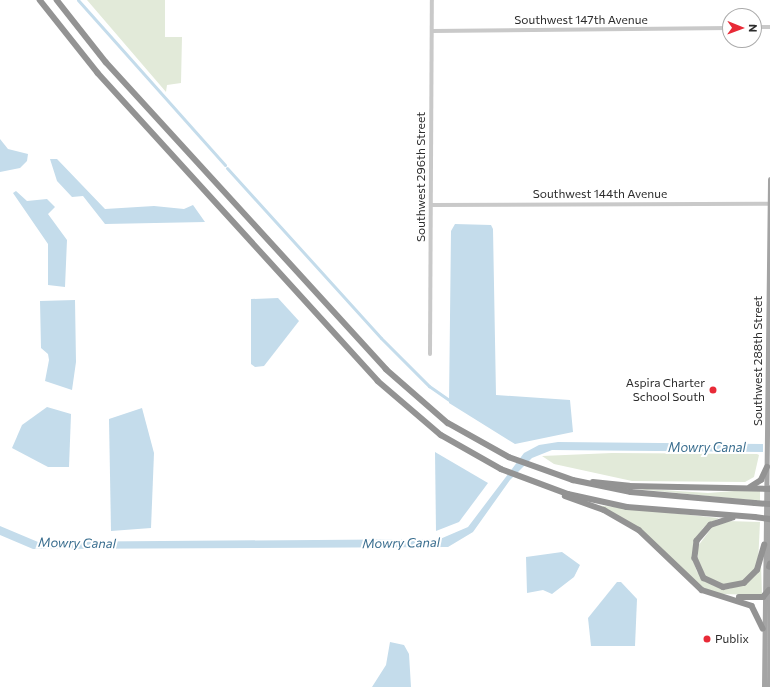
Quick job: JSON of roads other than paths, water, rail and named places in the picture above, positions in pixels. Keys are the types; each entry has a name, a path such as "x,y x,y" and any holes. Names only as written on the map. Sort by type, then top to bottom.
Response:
{"highway":[{"path":"40,0 98,73 378,381 441,435 501,469 618,517 639,530 698,587 712,595 733,598 763,597 769,590"},
{"path":"57,0 106,62 386,369 448,422 509,457 555,475 631,492 770,504"},
{"path":"749,487 761,480 767,467"},
{"path":"555,475 629,486 749,487 769,489"},
{"path":"526,480 568,494 627,506 770,519"},
{"path":"746,516 720,520 703,532 695,552 698,569 715,585 739,586 757,570 764,546"},
{"path":"733,598 752,606 763,629"}],"main road":[{"name":"Southwest 288th Street","path":"769,687 770,566 769,489 767,467 770,179"},
{"name":"Southwest 288th Street","path":"764,687 764,546 769,489"}],"street":[{"name":"Southwest 296th Street","path":"430,354 432,0"},
{"name":"Southwest 147th Avenue","path":"432,31 722,28"},
{"name":"Southwest 144th Avenue","path":"431,205 770,204"}],"water":[{"path":"0,139 8,149 28,154 27,161 20,168 0,172"},
{"path":"50,159 57,159 105,209 154,206 184,209 193,205 205,222 105,224 83,196 72,197 57,181"},
{"path":"16,191 27,201 47,199 55,207 48,214 67,240 65,287 48,285 48,244 13,193"},
{"path":"455,224 491,225 493,229 496,395 570,400 573,432 515,444 449,403 451,231"},
{"path":"278,298 299,321 264,366 255,367 251,364 251,299"},
{"path":"75,300 76,362 72,390 45,381 49,360 48,354 41,348 40,301"},
{"path":"47,407 71,414 69,467 48,467 12,448 22,425"},
{"path":"142,408 154,453 151,528 111,531 109,419"},
{"name":"Mowry Canal","path":"558,442 763,444 763,452 552,450 532,458 510,480 473,532 448,547 33,549 0,535 0,526 38,542 440,539 468,527 524,453 539,445"},
{"path":"435,452 488,483 459,522 436,531"},
{"path":"562,552 580,565 574,577 552,594 543,590 527,593 526,557"},
{"path":"617,582 621,582 637,599 635,646 591,646 588,618"},
{"path":"390,642 404,645 409,654 411,687 372,687 386,665"}],"waterway":[{"path":"78,0 225,165"},
{"path":"227,168 381,338 429,386 449,400"}],"place":[{"name":"Aspira Charter School South","path":"713,390"},
{"name":"Publix","path":"707,639"}]}
